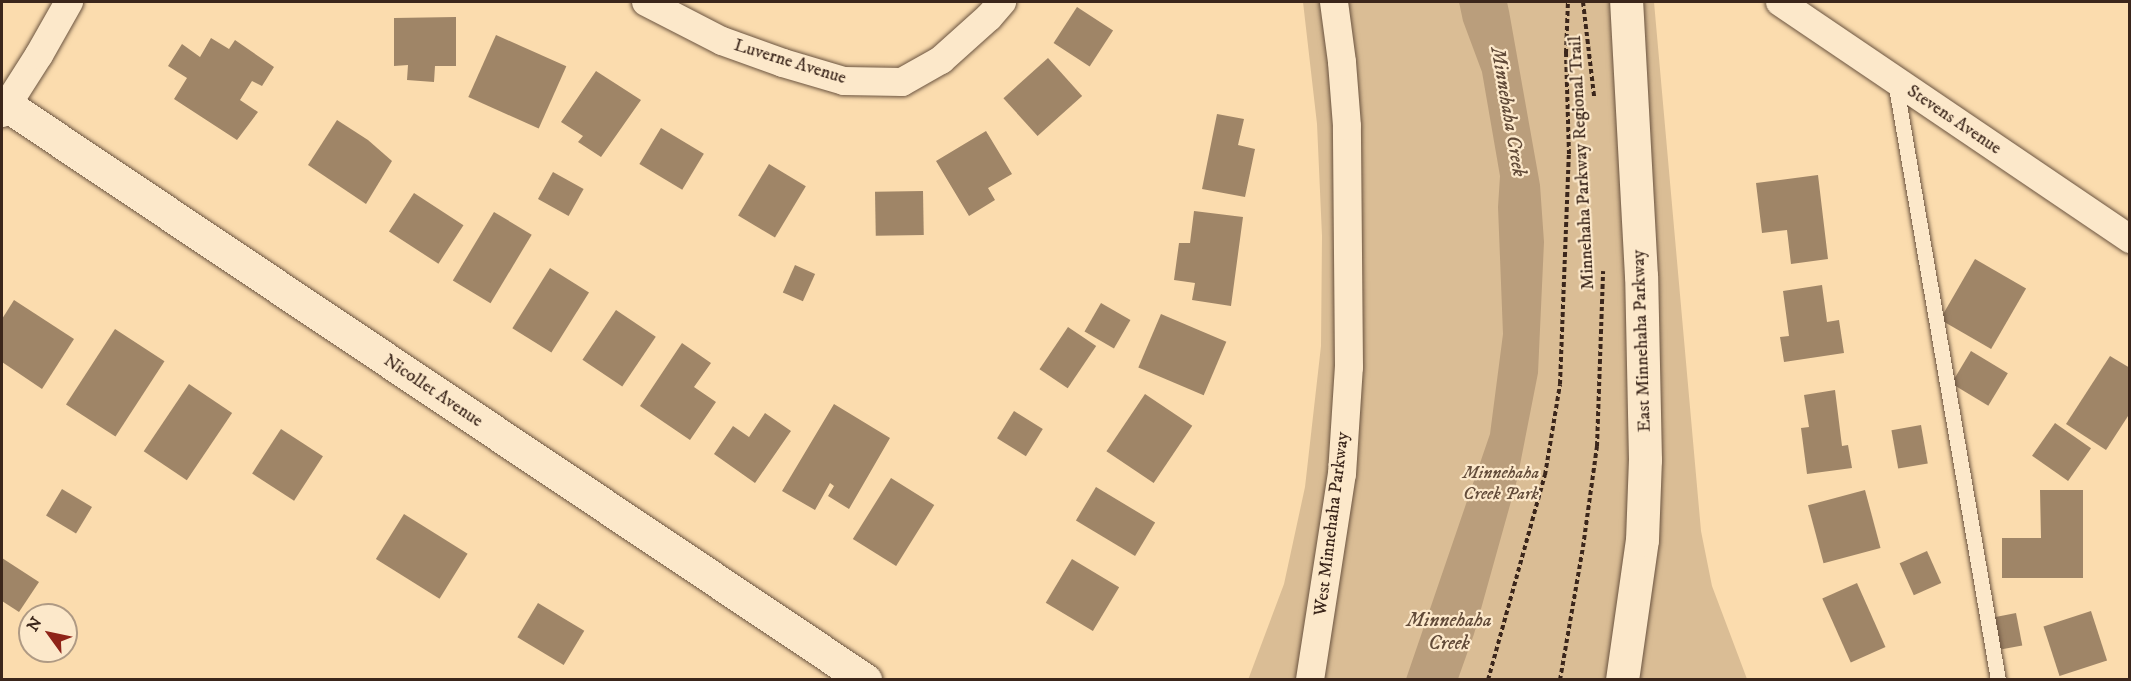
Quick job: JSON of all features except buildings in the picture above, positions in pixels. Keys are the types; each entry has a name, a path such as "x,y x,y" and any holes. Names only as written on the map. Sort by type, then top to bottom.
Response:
{"main road":[{"name":"East Minnehaha Parkway","path":"1622,680 1642,540 1645,460 1641,276 1626,2"},
{"name":"Nicollet Avenue","path":"3,107 852,676"}],"street":[{"path":"3,107 69,2"},
{"name":"Luverne Avenue","path":"655,4 722,41 783,63 844,81 902,82 941,60 989,17 1002,2"},
{"name":"West Minnehaha Parkway","path":"1310,680 1342,474 1349,367 1347,126 1334,2"},
{"name":"Stevens Avenue","path":"1780,2 2130,238"}],"lane":[{"path":"1895,81 1998,680"}],"path":[{"path":"1488,680 1545,475 1560,384 1569,144 1566,53 1568,2"},
{"name":"Minnehaha Parkway Regional Trail","path":"1583,2 1594,106"},
{"name":"Minnehaha Parkway Regional Trail","path":"1560,680 1583,547 1597,446 1603,268"}],"green space":[{"name":"Minnehaha Creek Park","path":"1303,2 1654,2 1701,531 1712,586 1747,679 1248,680 1284,584 1305,487 1321,346 1322,236 1317,124"}],"water":[{"name":"Minnehaha Creek","path":"1459,2 1507,2 1509,11 1540,185 1544,242 1538,373 1517,480 1474,634 1458,679 1406,679 1490,434 1503,334 1498,207 1500,176 1482,72 1463,21"}]}
